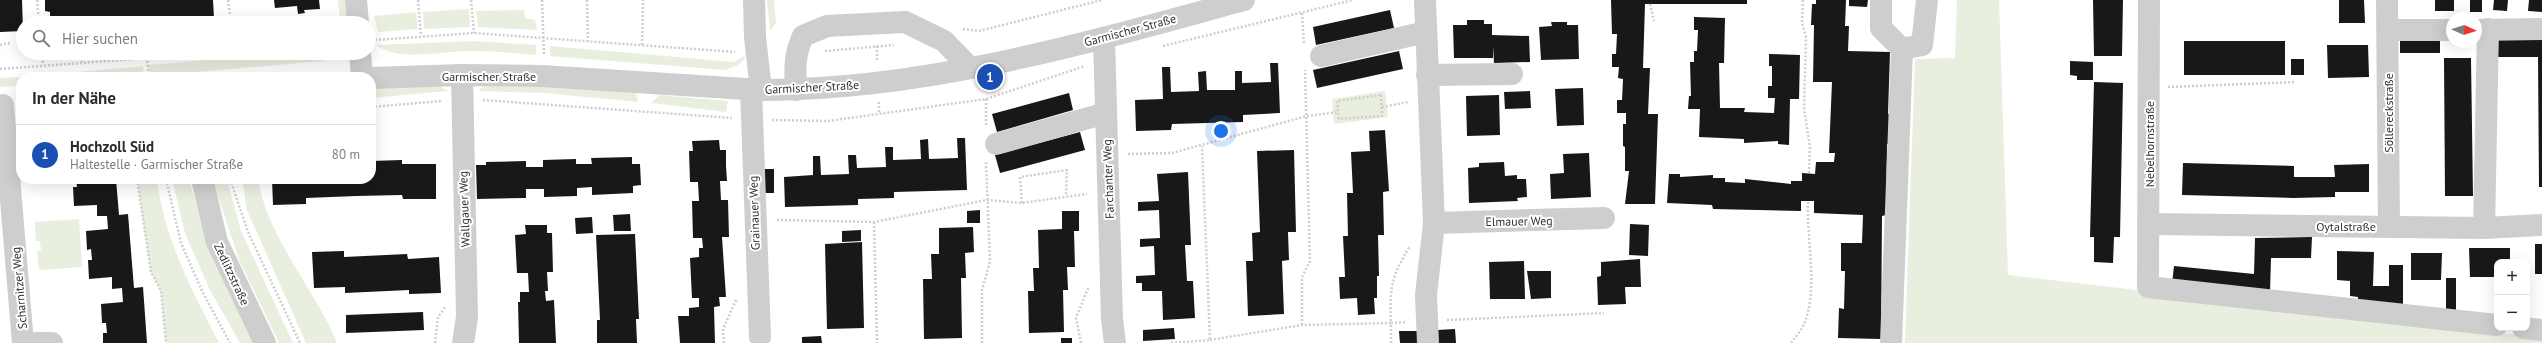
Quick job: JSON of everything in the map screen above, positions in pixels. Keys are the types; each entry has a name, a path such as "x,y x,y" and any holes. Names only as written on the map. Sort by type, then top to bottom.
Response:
{"street":[{"path":"356,0 357,16"},
{"name":"Grainauer Weg","path":"754,0 756,90 754,220 760,337"},
{"name":"Garmischer Straße","path":"376,78 462,75 542,76 756,90 796,90 878,83 970,68 1104,38 1244,0"},
{"path":"1425,0 1434,223 1426,295 1428,343"},
{"path":"1881,0 1881,28 1902,49 1891,343"},
{"path":"1902,49 1922,45 1927,0"},
{"name":"Nebelhornstraße","path":"2149,0 2150,224 2148,287 2494,325"},
{"name":"Söllereckstraße","path":"2387,0 2389,226"},
{"path":"796,90 794,64 797,49 803,36 827,26 905,22 944,41 970,68"},
{"path":"2484,228 2482,29 2542,29"},
{"path":"2388,30 2446,30"},
{"path":"1310,59 1426,32"},
{"name":"Farchanter Weg","path":"1104,38 1112,319 1115,343"},
{"path":"361,60 362,72"},
{"path":"1428,75 1512,74"},
{"name":"Wallgauer Weg","path":"462,75 467,317 463,343"},
{"name":"Scharnitzer Weg","path":"8,104 7,233 23,343"},
{"path":"989,145 1106,113"},
{"name":"Zedlitzstraße","path":"203,184 217,242 265,343"},
{"name":"Elmauer Weg","path":"1434,223 1604,218"},
{"name":"Oytalstraße","path":"2150,224 2484,228 2542,225"},
{"path":"2530,329 2542,330"},
{"name":"Scharnitzer Weg","path":"37,343 52,343"}],"path":[{"path":"37,0 38,16"},
{"path":"228,0 230,16"},
{"path":"418,0 421,36"},
{"path":"471,0 474,33"},
{"path":"542,0 545,38 542,76"},
{"path":"587,0 588,41"},
{"path":"642,45 643,0"},
{"path":"1803,0 1802,23 1806,37 1804,108 1810,147 1809,174"},
{"path":"1650,4 1654,21"},
{"path":"1302,13 1310,59 1307,116 1310,261 1302,276 1302,325"},
{"path":"0,44 10,43"},
{"path":"819,51 899,45"},
{"path":"43,60 43,65"},
{"path":"0,69 113,60"},
{"path":"147,60 148,72"},
{"path":"2149,88 2296,82"},
{"path":"1381,94 1382,116 1340,119 1338,112 1337,101 1381,94"},
{"path":"1382,107 1429,98"},
{"path":"982,343 982,290 990,262 987,200 989,145 986,99"},
{"path":"1108,155 1172,153 1307,116 1338,112"},
{"path":"1202,146 1210,340"},
{"path":"1022,203 1020,176 1066,170 1066,196"},
{"path":"138,184 151,272 161,291 166,343"},
{"path":"167,184 181,243 202,292 230,343"},
{"path":"232,184 248,232 300,343"},
{"path":"754,220 874,222 987,200 1022,203 1108,191"},
{"path":"1791,343 1802,328 1808,308 1811,277 1808,201"},
{"path":"874,222 877,343"},
{"path":"1391,343 1390,286 1396,269 1413,239"},
{"path":"1171,343 1210,340 1302,325 1391,323 1604,313"}],"green space":[{"path":"338,0 347,0 348,16 339,16"},
{"path":"767,0 774,0 776,23 770,31"},
{"path":"1957,0 1999,0 2008,275 2542,338 2542,343 1905,343 1915,59 1955,58"},
{"path":"469,9 470,27 424,29 423,12"},
{"path":"524,10 525,18 535,20 537,30 478,27 476,11"},
{"path":"416,12 418,29 378,32 376,16 374,16"},
{"path":"474,41 536,45 536,55 471,51 408,54 385,50 376,45"},
{"path":"550,46 734,62 746,55 740,63 734,67 724,70 550,56"},
{"path":"206,60 325,60 196,72 150,72 149,65"},
{"path":"143,66 144,72 76,72"},
{"path":"16,77 16,86 0,87 0,78"},
{"path":"489,82 636,92 638,102 546,93 478,91"},
{"path":"434,83 448,91 376,98 376,88"},
{"path":"1385,91 1388,117 1334,124 1332,99"},
{"path":"659,95 728,101 726,112 652,103"},
{"path":"138,184 158,184 166,222 180,264 219,343 166,343 161,291 151,272"},
{"path":"173,184 190,184 209,249 255,343 240,343 209,288 185,233"},
{"path":"214,184 228,184 241,231 293,343 279,343 240,262"},
{"path":"243,184 259,184 263,201 271,223 328,323 337,343 306,343 247,210"},
{"path":"79,219 82,267 39,270 37,251 41,251 40,241 36,241 35,222"}],"building":[{"path":"0,0 22,0 23,16 16,16 16,31 0,32"},
{"path":"45,0 213,0 214,16 50,16 50,12 45,11"},
{"path":"274,0 319,0 320,9 304,10 305,13 298,14 297,6 275,8"},
{"path":"1611,0 1747,0 1747,4 1645,4 1643,68 1650,68 1648,114 1658,114 1655,204 1625,204 1629,171 1625,171 1625,147 1623,146 1623,124 1626,124 1626,113 1617,113 1617,100 1622,100 1623,79 1618,78 1619,67 1612,67 1612,54 1616,54 1617,34 1612,34"},
{"path":"1816,0 1846,0 1845,26 1849,26 1848,51 1890,52 1888,114 1891,114 1890,144 1887,144 1886,215 1882,216 1881,339 1838,338 1839,308 1844,309 1845,271 1841,271 1841,243 1862,243 1863,215 1814,213 1814,201 1801,201 1801,211 1713,209 1712,205 1667,203 1669,174 1680,174 1680,177 1713,175 1713,178 1725,178 1725,182 1745,183 1745,179 1791,184 1791,181 1802,181 1802,173 1815,174 1816,162 1834,162 1835,153 1829,153 1832,82 1813,82 1814,25 1811,25 1812,4 1816,4"},
{"path":"1849,0 1868,0 1867,7 1849,6"},
{"path":"2093,0 2123,0 2122,56 2094,56"},
{"path":"2339,0 2364,0 2365,23 2339,23"},
{"path":"2435,0 2454,0 2454,11 2435,11"},
{"path":"2470,0 2482,0 2482,12 2470,12"},
{"path":"2494,0 2508,0 2507,11 2493,10"},
{"path":"2529,0 2542,0 2542,12 2528,11"},
{"path":"1390,10 1394,28 1316,45 1313,27"},
{"path":"1694,17 1725,18 1724,63 1719,63 1720,108 1745,108 1744,112 1774,113 1775,98 1768,98 1768,86 1772,86 1772,66 1769,66 1769,54 1800,55 1799,99 1790,99 1789,145 1778,144 1778,141 1744,143 1744,139 1699,137 1700,109 1688,109 1689,96 1691,96 1690,62 1694,62 1694,51 1697,51 1698,30 1694,30"},
{"path":"1467,20 1484,20 1484,24 1492,24 1492,35 1529,36 1530,62 1494,63 1493,46 1493,58 1454,58 1453,25 1467,25"},
{"path":"1551,22 1567,22 1567,25 1578,25 1579,59 1541,60 1539,27 1552,26"},
{"path":"2400,37 2440,37 2440,53 2400,53"},
{"path":"2495,39 2542,39 2542,187 2539,187 2538,57 2495,57"},
{"path":"2184,41 2285,41 2285,75 2184,75"},
{"path":"2327,45 2368,45 2369,77 2328,78"},
{"path":"1399,51 1403,69 1317,88 1313,70"},
{"path":"2444,58 2471,58 2473,196 2445,196"},
{"path":"2291,59 2304,59 2304,75 2291,75"},
{"path":"2070,61 2093,62 2093,80 2077,80 2077,76 2070,75"},
{"path":"1270,63 1278,63 1280,113 1243,115 1243,122 1172,124 1171,130 1136,131 1135,100 1163,99 1162,67 1170,67 1171,92 1199,91 1198,72 1206,71 1207,90 1235,90 1235,71 1242,71 1242,83 1271,82"},
{"path":"2094,82 2123,83 2120,237 2114,237 2113,263 2094,262 2094,237 2090,237"},
{"path":"1583,88 1584,125 1557,126 1555,89"},
{"path":"1530,91 1531,108 1505,109 1504,92"},
{"path":"1069,93 1073,110 997,132 992,114"},
{"path":"1499,95 1500,135 1467,136 1466,96"},
{"path":"1385,130 1389,191 1383,192 1384,235 1378,235 1379,276 1377,276 1377,298 1374,298 1375,314 1358,315 1357,298 1340,299 1339,277 1345,277 1343,236 1348,236 1347,193 1353,193 1351,152 1370,151 1369,131"},
{"path":"1080,132 1085,150 1000,173 995,155"},
{"path":"957,138 965,138 967,190 894,192 894,198 858,199 858,205 785,207 784,177 813,175 813,156 820,156 821,175 849,174 848,155 856,155 857,168 886,167 885,147 893,147 893,160 921,159 920,140 928,139 929,159 958,158"},
{"path":"719,140 720,150 726,150 727,181 720,181 721,200 728,200 729,237 722,237 726,297 719,297 720,306 714,307 715,343 680,343 678,316 689,316 689,308 699,307 699,298 692,298 690,258 699,257 699,248 703,248 702,238 693,238 692,201 699,201 698,182 690,182 689,151 693,151 692,141"},
{"path":"1294,150 1296,232 1288,232 1289,260 1282,261 1284,314 1248,316 1246,261 1253,261 1252,233 1260,232 1257,151"},
{"path":"1589,153 1591,197 1551,199 1550,174 1564,173 1563,154"},
{"path":"632,157 632,164 640,164 641,185 633,186 633,193 592,195 592,187 577,188 577,196 544,197 544,189 526,189 526,198 477,199 476,165 486,165 486,162 526,161 526,167 543,167 543,160 576,159 576,164 592,164 591,158"},
{"path":"402,160 402,164 436,164 436,199 403,199 402,195 356,196 306,198 306,204 273,205 272,184 376,184 376,161"},
{"path":"1504,162 1505,176 1517,175 1517,179 1526,179 1527,197 1517,198 1518,201 1469,203 1468,168 1479,167 1479,163"},
{"path":"2183,163 2294,166 2294,177 2335,177 2334,165 2369,164 2369,192 2335,192 2335,197 2293,198 2182,195"},
{"path":"764,169 774,169 774,193 764,193"},
{"path":"1188,172 1191,245 1185,245 1187,281 1193,281 1195,318 1163,320 1162,291 1142,291 1142,283 1136,283 1136,276 1155,275 1154,246 1140,247 1140,239 1160,238 1159,210 1138,211 1138,202 1159,201 1157,174"},
{"path":"77,184 116,184 119,215 128,214 134,288 143,287 147,343 103,343 103,333 107,333 106,323 102,323 101,304 123,302 122,288 112,289 112,277 89,279 88,260 92,260 91,249 87,250 86,231 108,229 107,216 97,216 97,205 74,206 73,187 77,187"},
{"path":"980,210 980,223 967,223 967,211"},
{"path":"1062,211 1079,211 1079,231 1074,231 1075,267 1067,267 1068,290 1063,290 1064,332 1029,333 1028,291 1034,291 1033,268 1039,268 1038,230 1062,229"},
{"path":"630,214 631,231 614,231 613,215"},
{"path":"592,217 593,233 576,234 575,218"},
{"path":"1630,224 1649,225 1648,256 1629,255"},
{"path":"525,225 547,225 547,233 552,233 553,272 547,272 548,291 545,291 546,301 554,300 556,343 519,343 518,302 520,302 520,292 529,292 528,273 517,273 515,235 526,234"},
{"path":"973,227 974,252 965,253 966,278 961,278 962,338 924,339 923,279 932,279 931,254 939,254 939,228"},
{"path":"861,230 861,241 842,242 842,231"},
{"path":"635,234 639,319 636,319 637,343 597,343 597,320 600,320 596,235"},
{"path":"2312,237 2311,258 2271,258 2270,293 2172,284 2174,266 2254,274 2255,238"},
{"path":"862,242 864,328 827,329 825,244"},
{"path":"2535,244 2542,244 2542,274 2535,274"},
{"path":"2469,248 2510,248 2510,259 2494,259 2494,277 2470,277"},
{"path":"344,251 344,257 407,254 408,259 439,257 441,293 409,294 409,290 345,293 345,287 314,288 312,252"},
{"path":"2337,251 2374,252 2373,286 2389,286 2389,265 2403,265 2403,307 2357,308 2358,297 2350,296 2350,281 2337,280"},
{"path":"2411,253 2442,253 2441,280 2411,280"},
{"path":"1640,259 1641,287 1625,287 1626,304 1598,305 1597,277 1601,276 1601,262"},
{"path":"1524,261 1525,299 1490,299 1489,262"},
{"path":"1527,271 1551,271 1551,298 1531,299"},
{"path":"2446,278 2456,278 2456,311 2446,311"},
{"path":"423,312 424,330 346,333 346,315"},
{"path":"1174,328 1175,339 1143,341 1143,330"},
{"path":"1455,329 1456,343 1438,343 1437,330"},
{"path":"1399,331 1418,331 1419,343 1400,343"},
{"path":"821,336 822,343 802,343 802,337"},
{"path":"1061,338 1072,338 1072,343 1061,343"}],"place":[{"name":"Hochzoll Süd","path":"990,77"}]}
